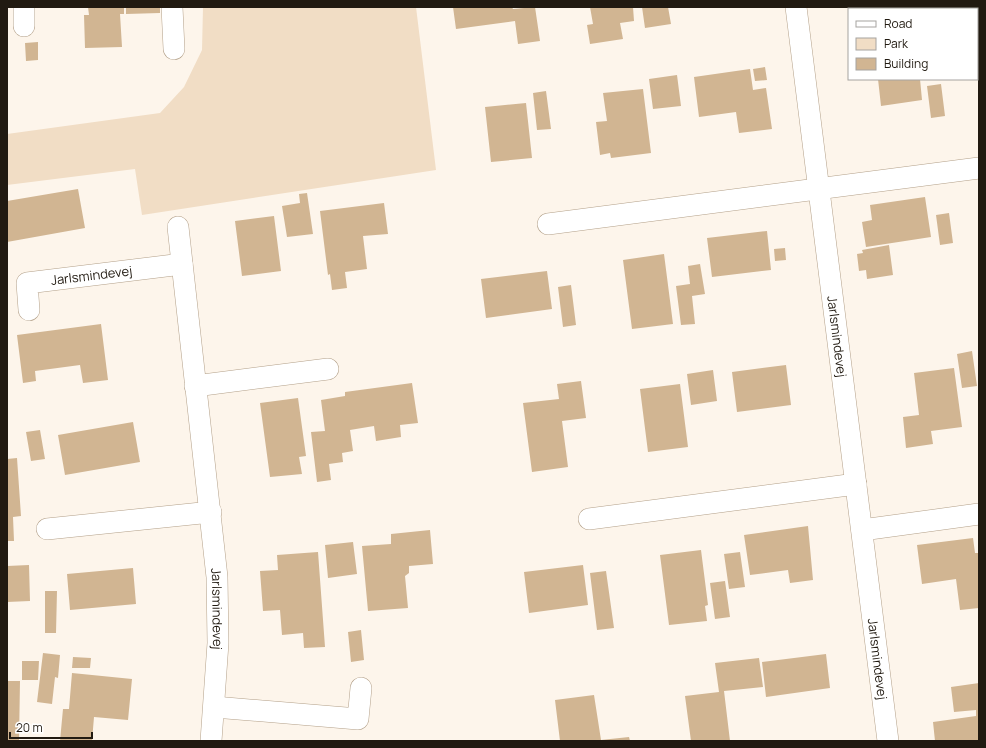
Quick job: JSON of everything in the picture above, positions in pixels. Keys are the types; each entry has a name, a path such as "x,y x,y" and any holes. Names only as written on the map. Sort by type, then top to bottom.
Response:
{"street":[{"path":"172,7 174,49"},
{"name":"Jarlsmindevej","path":"796,7 888,741"},
{"path":"548,224 819,190 979,168"},
{"name":"Jarlsmindevej","path":"178,227 195,386 211,512 217,577 218,643 211,741"},
{"name":"Jarlsmindevej","path":"29,310 27,283 182,264"},
{"path":"195,386 328,369"},
{"path":"589,518 856,484"},
{"path":"46,528 211,512"},
{"path":"862,530 979,514"},
{"path":"214,707 358,719 360,688"}],"green space":[{"path":"203,7 416,7 436,170 142,215 135,169 7,185 7,134 160,113 184,87 202,50"}],"building":[{"path":"88,7 124,7 124,14 120,14 122,47 85,48 84,15 89,15"},
{"path":"126,7 160,7 160,13 126,14"},
{"path":"453,7 512,7 513,9 535,7 540,41 518,44 515,21 456,29"},
{"path":"590,7 633,7 634,21 620,23 623,39 590,44 587,25 593,24"},
{"path":"642,7 668,7 671,24 645,28"},
{"path":"979,7 979,75 978,8 946,8"},
{"path":"38,42 38,60 26,61 25,43"},
{"path":"765,67 767,80 755,81 753,69"},
{"path":"750,69 753,90 766,88 772,129 739,133 736,112 699,117 694,77"},
{"path":"677,75 681,106 653,109 649,79"},
{"path":"878,80 920,80 922,100 881,106"},
{"path":"941,84 945,116 931,118 927,86"},
{"path":"643,89 651,153 611,158 610,153 600,155 596,122 607,121 603,93"},
{"path":"546,91 551,129 537,130 533,93"},
{"path":"526,103 532,158 491,162 485,107"},
{"path":"78,189 85,228 7,242 7,201"},
{"path":"307,193 313,234 287,237 282,206 300,203 299,194"},
{"path":"925,197 931,237 866,247 862,222 872,220 870,205"},
{"path":"384,203 388,234 363,236 367,269 345,272 347,288 332,290 330,274 328,275 320,211"},
{"path":"949,213 953,243 940,245 936,215"},
{"path":"274,216 281,271 242,276 235,221"},
{"path":"767,231 771,270 712,277 707,238"},
{"path":"889,245 893,275 867,279 866,270 859,271 857,254 863,253 862,250"},
{"path":"785,248 786,260 775,261 774,249"},
{"path":"664,254 673,324 632,329 623,260"},
{"path":"700,264 705,294 692,296 695,324 681,325 676,286 690,284 688,266"},
{"path":"547,271 552,309 486,318 481,279"},
{"path":"571,285 576,325 563,327 558,287"},
{"path":"101,324 108,380 83,383 80,365 35,371 36,381 23,383 17,335"},
{"path":"972,351 977,386 962,388 957,354"},
{"path":"786,365 791,405 737,412 732,372"},
{"path":"954,368 962,427 931,431 933,444 906,448 903,417 919,415 914,373"},
{"path":"713,370 717,401 691,405 687,374"},
{"path":"581,381 586,418 562,421 568,467 532,472 523,403 559,399 557,384"},
{"path":"412,383 418,423 400,425 401,437 376,441 374,426 350,430 353,451 342,453 343,462 329,464 331,480 317,482 311,432 325,431 321,400 345,396 345,392"},
{"path":"680,384 688,447 648,452 640,389"},
{"path":"298,398 306,456 299,457 302,474 270,477 260,403"},
{"path":"133,422 140,462 65,475 58,435"},
{"path":"40,430 45,459 31,461 26,432"},
{"path":"17,458 21,516 13,517 14,541 7,541 7,459"},
{"path":"808,526 813,580 790,583 788,570 750,575 744,535"},
{"path":"430,530 433,564 409,566 409,573 405,576 408,608 368,611 362,546 391,544 391,534"},
{"path":"973,538 975,553 979,553 979,608 960,610 956,579 922,584 917,545"},
{"path":"353,542 357,574 328,578 325,545"},
{"path":"701,550 708,605 705,606 707,621 669,625 660,555"},
{"path":"318,552 325,647 304,648 303,633 282,635 280,610 263,611 260,571 278,570 277,555"},
{"path":"740,552 745,587 729,589 724,554"},
{"path":"29,565 30,601 7,602 7,566"},
{"path":"583,565 588,605 529,613 524,572"},
{"path":"133,568 136,604 70,610 67,574"},
{"path":"606,571 614,628 597,630 590,573"},
{"path":"725,581 730,617 715,619 710,583"},
{"path":"45,591 57,591 56,633 45,633"},
{"path":"361,630 364,660 351,662 348,632"},
{"path":"43,653 60,655 58,678 55,677 52,704 37,702"},
{"path":"826,654 830,688 766,697 762,662"},
{"path":"73,657 91,658 90,668 72,668"},
{"path":"759,658 763,687 724,691 730,741 691,741 685,696 719,692 715,663"},
{"path":"22,661 39,661 38,680 22,680"},
{"path":"72,673 132,679 128,720 94,717 92,741 60,741 63,709 69,709"},
{"path":"7,681 20,681 19,741 7,741"},
{"path":"979,683 979,741 935,741 933,722 976,716 976,710 954,712 951,687"},
{"path":"594,695 601,740 629,737 630,741 560,741 555,700"}]}
